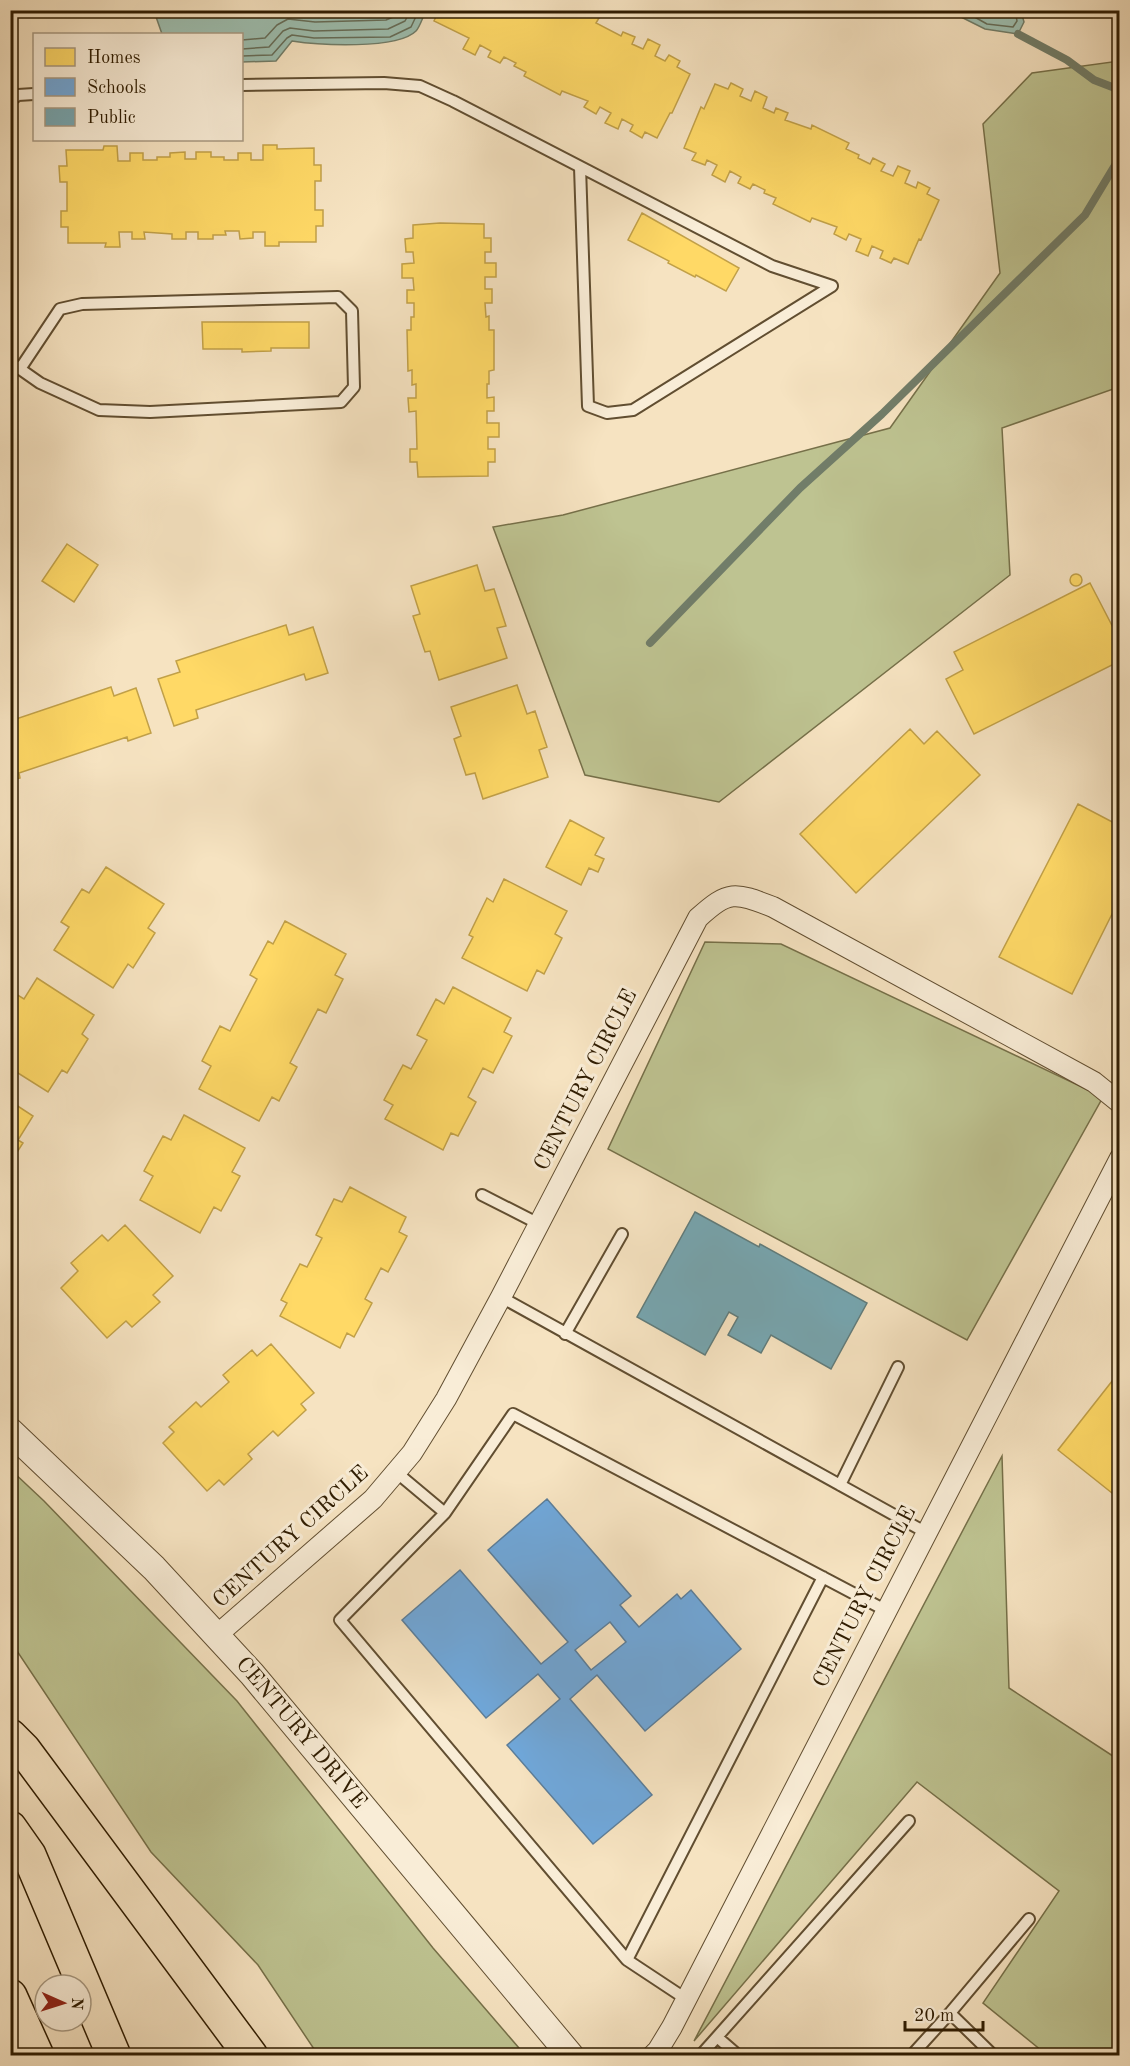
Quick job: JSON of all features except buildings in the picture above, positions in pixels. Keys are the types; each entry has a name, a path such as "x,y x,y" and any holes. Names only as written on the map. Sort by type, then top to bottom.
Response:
{"highway":[{"path":"10,1736 32,1759 251,2055"},
{"path":"10,1828 29,1855 114,2055"},
{"path":"10,1996 37,2055"}],"street":[{"name":"CENTURY CIRCLE","path":"217,1635 373,1499 412,1453 446,1399 501,1297 698,918 716,902 729,896 748,897 773,907 1094,1082 1119,1103"},
{"name":"CENTURY CIRCLE","path":"652,2055 658,2050 686,1999 1119,1158"},
{"name":"CENTURY DRIVE","path":"10,1431 154,1568 217,1635 571,2055"}],"lane":[{"path":"243,85 384,83 420,86 453,101 772,266 832,286 633,410 607,413 588,406 580,167"},
{"path":"10,101 18,95 33,94"},
{"path":"10,362 20,369 40,383 99,410 150,412 341,402 354,387 352,311 338,297 82,304 60,309 20,369"},
{"path":"482,1195 539,1224"},
{"path":"565,1334 622,1234"},
{"path":"501,1297 926,1532"},
{"path":"840,1485 898,1367"},
{"path":"686,1999 627,1960 339,1620 445,1513 513,1414 885,1610"},
{"path":"396,1472 445,1513"},
{"path":"627,1960 823,1577"},
{"path":"700,2055 909,1821"},
{"path":"911,2055 950,2013 1029,1919"},
{"path":"950,2013 994,2055"},
{"path":"717,2037 739,2055"}],"green space":[{"path":"1119,61 1119,387 1002,428 1010,575 719,802 585,775 493,527 563,515 890,428 1000,273 983,124 1032,73"},
{"path":"705,942 781,944 1103,1097 967,1340 608,1149"},
{"path":"1002,1456 1009,1688 1119,1760 1119,2055 1047,2055 983,2003 1059,1891 917,1782 694,2041"},
{"path":"11,1470 44,1501 237,1701 433,1948 525,2055 318,2055 258,1965 151,1852 11,1642"}],"water":[{"path":"154,10 426,11 416,31 406,37 375,44 357,45 292,41 276,61 243,62 243,33 162,33"},
{"path":"949,11 1021,11 1024,22 1018,34 985,29"}],"waterway":[{"path":"1018,34 1067,60 1094,80 1120,90"},
{"path":"650,643 800,488 882,414 1085,215 1120,157"}]}
